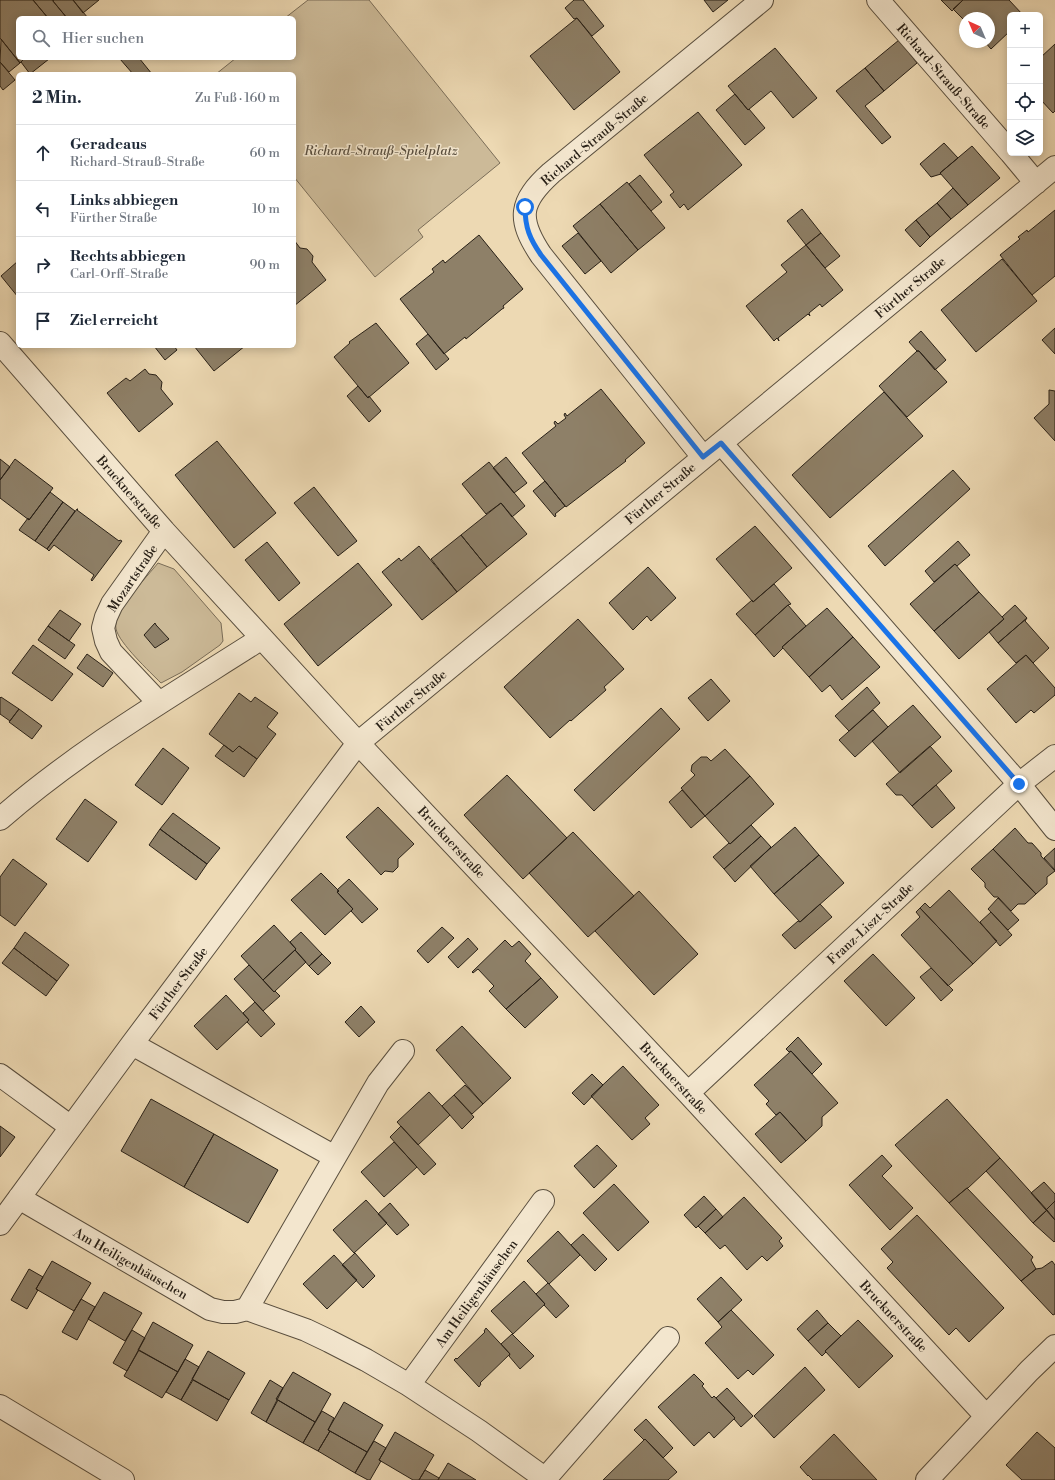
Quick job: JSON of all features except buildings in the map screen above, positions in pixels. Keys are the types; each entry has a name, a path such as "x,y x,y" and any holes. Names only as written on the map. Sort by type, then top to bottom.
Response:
{"street":[{"name":"Richard-Strauß-Straße","path":"703,457 541,255 528,232 525,220 525,207 530,196 551,173 762,0"},
{"name":"Richard-Strauß-Straße","path":"878,0 1007,150"},
{"name":"Richard-Strauß-Straße","path":"1013,156 1036,183"},
{"name":"Fürther Straße","path":"0,1224 132,1044 358,744 1055,167"},
{"name":"Brucknerstraße","path":"0,343 164,531 262,638"},
{"path":"721,443 1019,784 1055,829"},
{"name":"Mozartstraße","path":"159,703 111,652 106,641 103,628 112,604 164,531"},
{"path":"0,819 56,774 159,703 262,638 358,744"},
{"name":"Brucknerstraße","path":"358,744 688,1093 986,1416"},
{"name":"Franz-Liszt-Straße","path":"688,1093 1019,784 1055,756"},
{"path":"132,1044 335,1157"},
{"path":"247,1309 378,1083 404,1051"},
{"path":"0,1075 71,1127"},
{"name":"Am Heiligenhäuschen","path":"19,1198 210,1309 223,1312 235,1312 247,1309 306,1330 366,1360 409,1385 479,1431 546,1479 668,1338"},
{"name":"Am Heiligenhäuschen","path":"409,1385 543,1201"},
{"path":"927,1480 986,1416 1055,1346"},
{"path":"0,1406 122,1480"}],"green space":[{"name":"Richard-Strauß-Spielplatz","path":"308,0 369,0 500,163 418,230 423,237 375,277 296,179 296,72 218,72 234,60 296,60 296,16 288,16"},
{"path":"158,563 174,569 221,623 223,641 220,645 182,672 161,683 123,642 116,629 116,622 119,613 131,595"}],"route":[{"path":"525,207 525,220 528,232 541,255 703,457 721,443 1019,784"}]}
